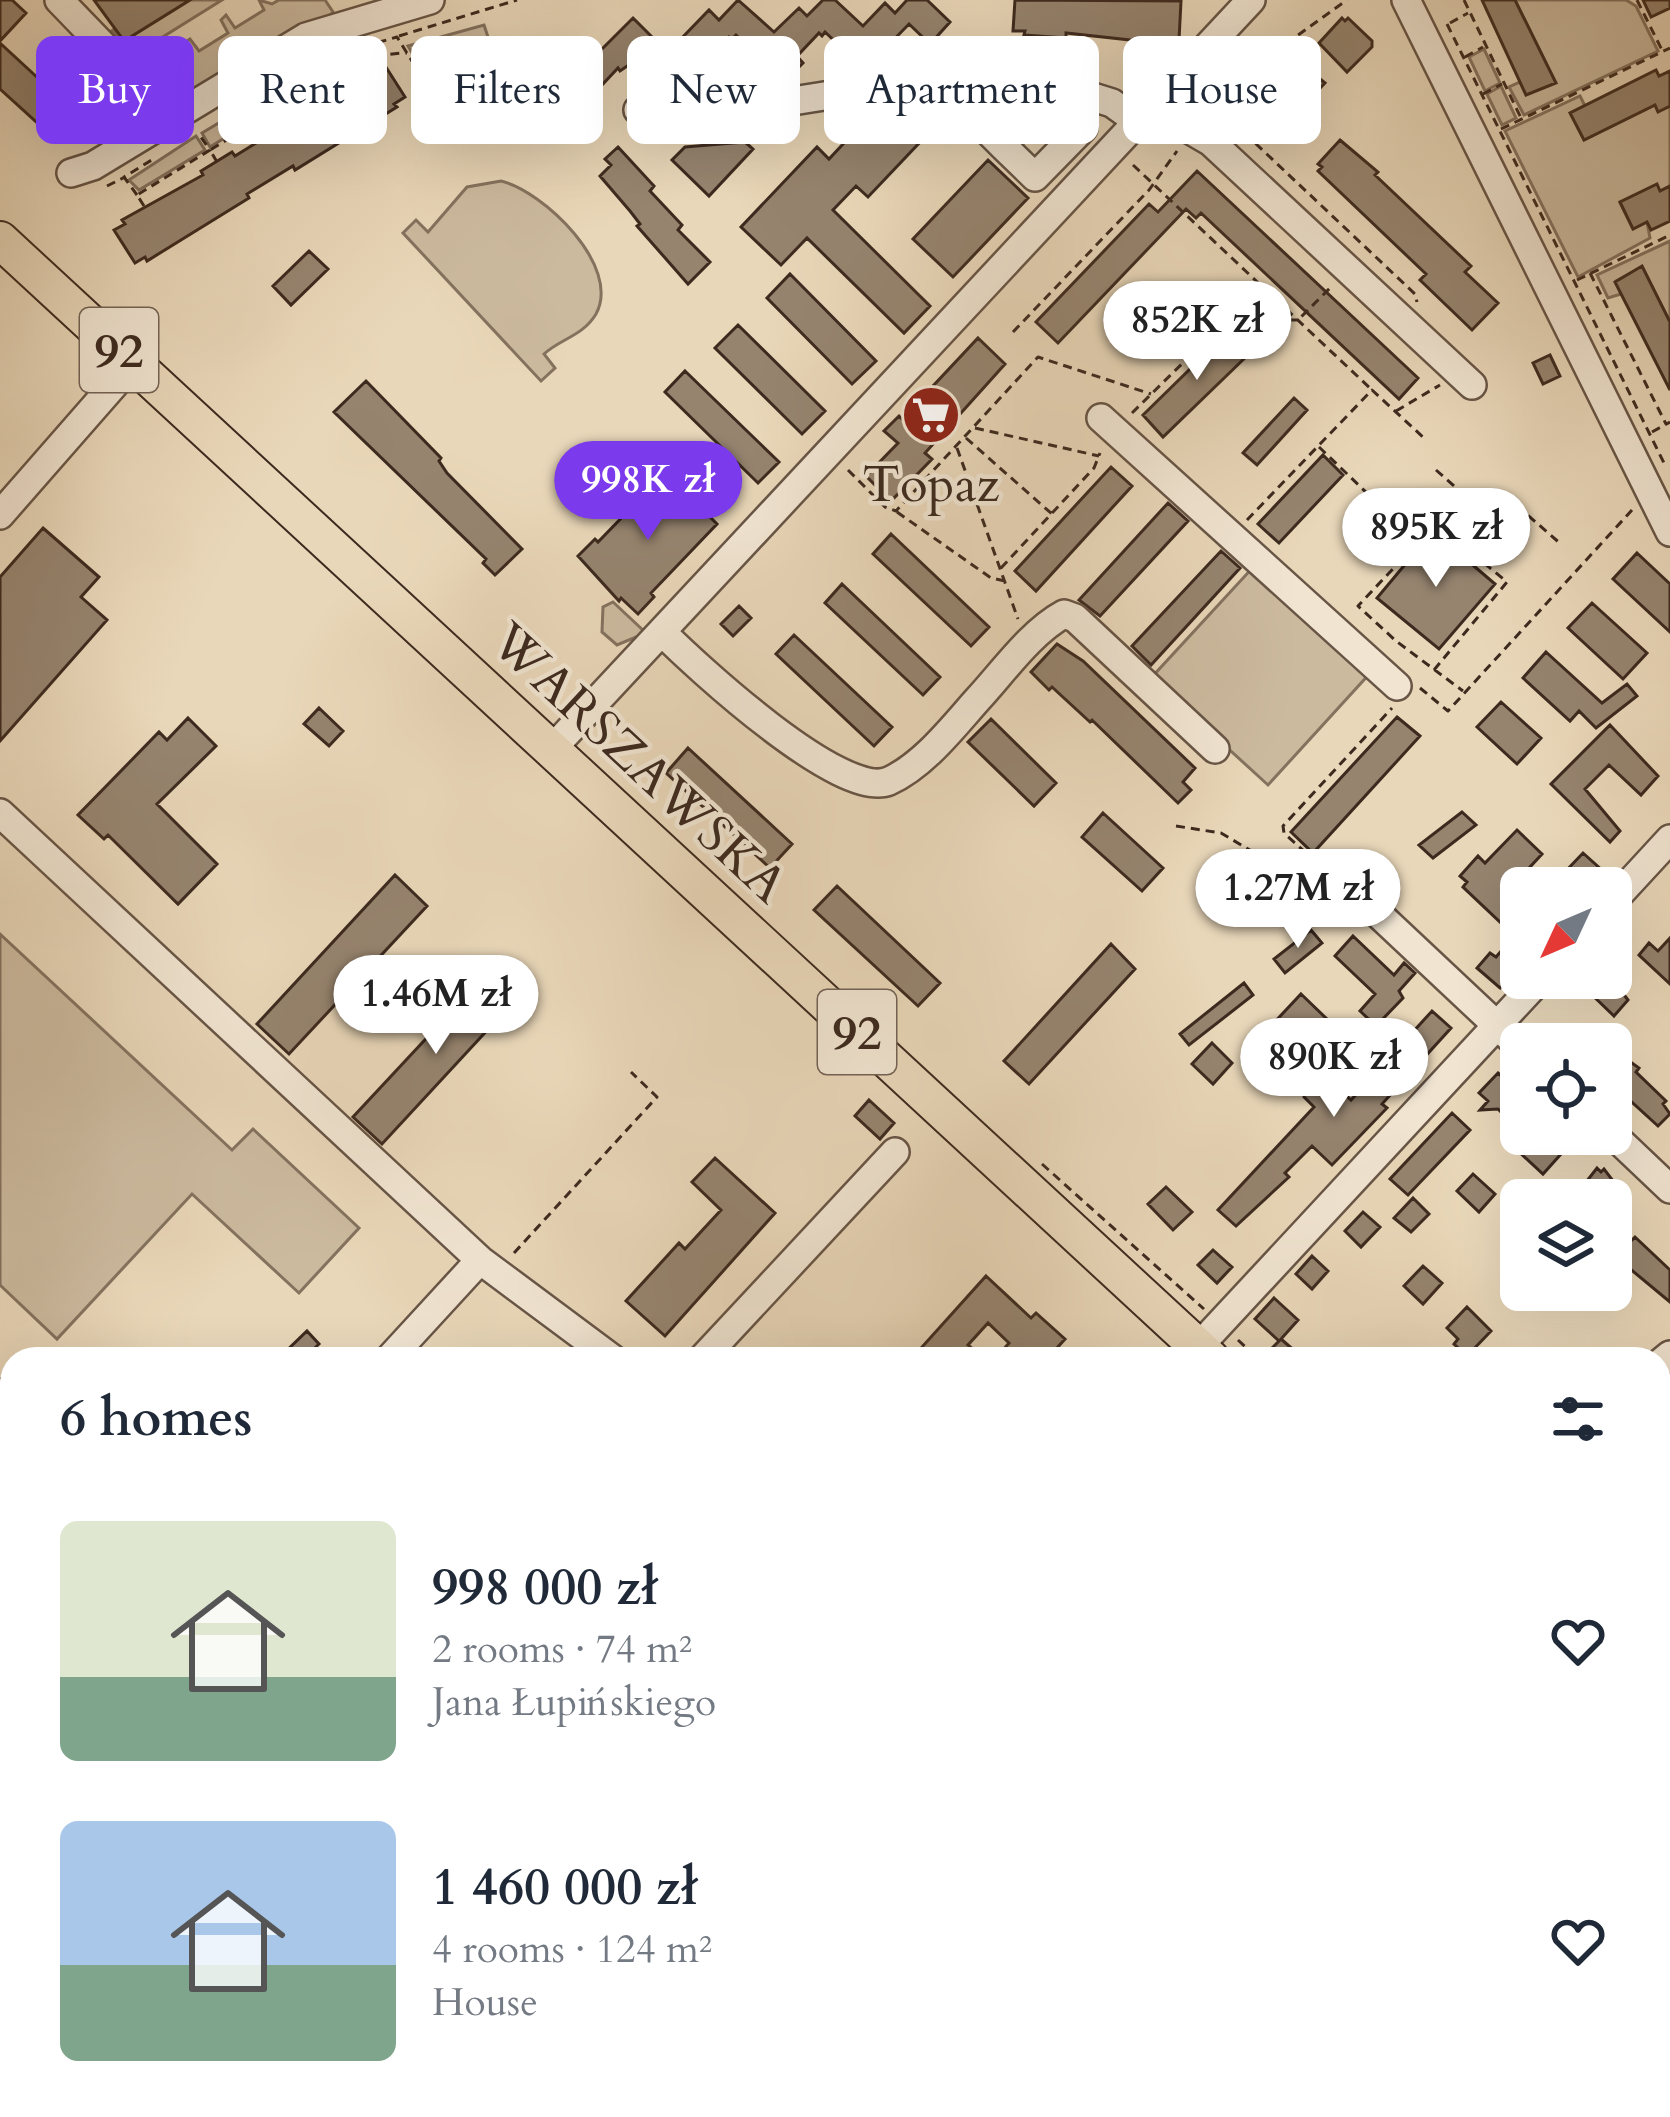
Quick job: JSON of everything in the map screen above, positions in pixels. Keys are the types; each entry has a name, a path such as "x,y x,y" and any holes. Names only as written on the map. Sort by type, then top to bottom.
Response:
{"main road":[{"name":"WARSZAWSKA","path":"0,240 551,749 1207,1343"}],"street":[{"path":"58,0 95,36"},
{"path":"194,118 351,10 430,0"},
{"path":"1217,36 1251,0"},
{"path":"1406,0 1670,532"},
{"path":"551,749 1123,137"},
{"path":"71,173 142,144"},
{"path":"1002,145 1035,177 1067,144"},
{"path":"1213,144 1466,379"},
{"path":"0,515 133,363"},
{"path":"1111,422 1404,690"},
{"path":"662,632 777,732 854,781 886,782 925,755 1064,614 1075,619 1215,749"},
{"path":"0,813 488,1266 597,1347"},
{"path":"1632,880 1670,839"},
{"path":"1332,884 1357,894 1498,1025"},
{"path":"1207,1343 1522,999"},
{"path":"713,1347 895,1152"},
{"path":"1632,1153 1670,1189"},
{"path":"401,1347 488,1266"}],"path":[{"path":"387,40 517,0"},
{"path":"1297,36 1347,0"},
{"path":"1464,0 1522,119"},
{"path":"1636,1 1662,52"},
{"path":"1448,24 1470,12"},
{"path":"1436,15 1448,24 1651,433 1668,423 1590,273"},
{"path":"398,37 411,59"},
{"path":"1464,57 1486,46"},
{"path":"1499,130 1670,48"},
{"path":"387,53 407,53"},
{"path":"1482,94 1504,83"},
{"path":"194,134 217,162"},
{"path":"137,195 220,144"},
{"path":"1013,332 1154,184 1182,144"},
{"path":"1257,144 1415,294 1418,308"},
{"path":"144,206 124,177 161,154"},
{"path":"1123,155 1424,438"},
{"path":"1575,281 1670,236"},
{"path":"1226,320 1298,320 1348,269"},
{"path":"1000,569 1094,468 1111,422 1151,394 1262,286"},
{"path":"896,512 1039,357 1151,394"},
{"path":"1395,412 1466,379"},
{"path":"1238,530 1372,390"},
{"path":"973,428 1099,456"},
{"path":"965,436 1052,514"},
{"path":"956,446 1028,647"},
{"path":"1318,446 1370,496"},
{"path":"838,460 885,507 991,578 1005,581"},
{"path":"1436,470 1491,518"},
{"path":"1466,548 1508,498 1562,545"},
{"path":"1176,826 1221,833 1270,862 1297,866 1308,875 1318,864 1284,833 1283,826 1404,690 1448,712 1641,500"},
{"path":"1434,670 1508,582 1436,523 1358,606 1434,670 1464,693"},
{"path":"488,1266 657,1096 631,1072"},
{"path":"1047,1165 1207,1343"}],"shaded area":[{"path":"190,0 222,0 164,36 132,36"},
{"path":"259,0 272,4 325,0 333,12 285,36 223,36 228,33 221,20 226,15 235,28 264,10"},
{"path":"1515,0 1626,0 1636,6 1658,51 1524,115 1509,87 1520,82 1526,94 1555,82"},
{"path":"484,25 488,36 444,36"},
{"path":"218,39 218,77 194,92 194,44 199,51"},
{"path":"1484,49 1500,83 1485,91 1469,57"},
{"path":"1501,86 1516,118 1502,125 1487,94"},
{"path":"1580,96 1585,106 1571,114 1584,140 1655,105 1658,111 1670,106 1670,186 1660,191 1656,185 1620,203 1633,229 1647,222 1650,238 1578,277 1505,131"},
{"path":"218,123 218,142 210,147 202,133"},
{"path":"194,137 205,150 139,190 129,180 184,144 194,144"},
{"path":"501,181 537,199 556,215 574,233 598,274 601,295 596,314 544,354 555,368 541,381 403,233 416,220 428,232 467,187"},
{"path":"1670,241 1670,322 1642,267 1616,281 1621,294 1608,298 1597,275"},
{"path":"1256,564 1372,671 1268,785 1151,678"},
{"path":"613,602 646,633 617,645 602,632 603,607"},
{"path":"0,934 232,1150 253,1129 359,1228 299,1293 192,1194 57,1339 0,1285"}],"building":[{"path":"0,0 12,0 26,13 0,41"},
{"path":"94,0 190,0 132,36 120,36"},
{"path":"738,0 774,32 799,8 807,16 823,0 835,0 863,26 885,3 895,13 907,0 927,0 950,22 937,36 922,36 909,24 897,36 819,33 800,53 800,36 684,36 709,10 719,20"},
{"path":"1015,0 1181,1 1179,36 1123,39 1013,31"},
{"path":"1482,0 1515,0 1556,83 1526,95"},
{"path":"1643,0 1670,0 1670,8 1651,17"},
{"path":"633,18 651,36 627,36 627,66 618,68 603,84 603,48"},
{"path":"1342,18 1348,18 1372,41 1372,47 1347,72 1321,41"},
{"path":"0,43 36,76 36,122 0,89"},
{"path":"387,69 405,97 394,104 397,107 387,113"},
{"path":"1656,70 1659,76 1670,71 1670,106 1658,112 1655,105 1584,140 1570,113"},
{"path":"1340,140 1471,266 1465,272 1498,303 1472,330 1420,280 1426,274 1318,171 1322,167 1318,164"},
{"path":"254,144 337,144 247,194 249,198 147,261 145,257 135,263 114,230 125,224 122,220 203,175 201,171 232,152 235,156"},
{"path":"747,144 753,149 709,196 672,160 685,147"},
{"path":"843,144 918,144 868,197 856,186 833,210 930,306 904,333 807,238 781,265 741,227 817,147 829,159"},
{"path":"618,147 654,186 650,191 682,225 678,230 710,262 688,284 600,176 611,165 605,159"},
{"path":"988,160 1028,198 953,277 913,239"},
{"path":"1197,171 1418,378 1399,399 1201,213 1196,218 1186,209 1058,343 1036,322 1149,204 1158,212"},
{"path":"1657,184 1660,191 1670,186 1670,221 1651,230 1647,222 1633,229 1620,202"},
{"path":"309,251 328,269 291,305 273,286"},
{"path":"1642,266 1670,322 1670,390 1615,282"},
{"path":"790,274 876,361 852,384 767,298"},
{"path":"738,325 825,411 802,434 715,348"},
{"path":"1230,330 1251,352 1163,437 1143,415"},
{"name":"Topaz","path":"978,338 1005,364 925,453 932,459 891,501 866,476 898,443 884,431 899,416 902,419"},
{"path":"1550,355 1560,376 1543,384 1533,363"},
{"path":"685,371 779,462 758,483 665,392"},
{"path":"366,381 522,549 495,575 483,563 486,559 334,412"},
{"path":"1294,398 1307,410 1257,465 1243,453"},
{"path":"1323,455 1343,475 1279,543 1258,524"},
{"path":"1111,467 1132,486 1036,591 1015,571"},
{"path":"665,473 707,509 717,524 651,593 654,597 638,614 621,598 619,601 578,556 595,539 598,542"},
{"path":"1168,503 1188,521 1100,616 1079,600"},
{"path":"43,528 99,577 81,597 107,620 0,741 0,577"},
{"path":"1433,531 1495,584 1439,649 1377,598"},
{"path":"891,534 989,627 971,646 873,554"},
{"path":"1221,551 1240,568 1151,665 1132,646"},
{"path":"1637,553 1670,584 1670,632 1613,579"},
{"path":"842,584 940,677 923,695 825,603"},
{"path":"1592,603 1647,653 1623,679 1568,628"},
{"path":"739,606 751,618 733,636 721,624"},
{"path":"794,635 892,727 874,746 776,654"},
{"path":"1057,644 1083,661 1195,768 1183,782 1191,790 1178,803 1092,720 1031,672"},
{"path":"1546,652 1602,703 1627,684 1637,696 1596,728 1579,711 1570,721 1523,678"},
{"path":"1501,702 1541,738 1517,764 1477,727"},
{"path":"319,708 343,731 329,746 304,724"},
{"path":"1397,717 1420,736 1313,853 1291,832"},
{"path":"188,718 216,746 157,804 217,864 178,904 108,835 104,839 78,815 159,732 167,740"},
{"path":"991,719 1056,783 1034,806 968,742"},
{"path":"1610,725 1658,776 1641,795 1609,765 1585,789 1620,831 1610,842 1551,784"},
{"path":"688,748 792,844 770,868 666,773"},
{"path":"1462,812 1476,825 1433,858 1419,845"},
{"path":"1103,813 1163,868 1142,891 1082,837"},
{"path":"1517,830 1542,854 1530,867 1500,867 1500,922 1463,887 1467,882 1460,876 1478,856 1485,863"},
{"path":"1583,853 1599,867 1570,867"},
{"path":"395,875 427,906 289,1054 257,1024"},
{"path":"837,886 940,983 918,1006 814,910"},
{"path":"1311,930 1322,943 1285,973 1274,959"},
{"path":"1353,936 1394,975 1404,963 1415,973 1399,991 1403,998 1376,1026 1360,1011 1375,994 1335,956"},
{"path":"1670,938 1670,984 1639,955 1649,943 1658,951"},
{"path":"1111,944 1135,969 1029,1084 1004,1061"},
{"path":"1500,952 1500,988 1477,968 1490,953 1496,957"},
{"path":"490,970 518,997 382,1144 353,1117"},
{"path":"1244,983 1253,995 1189,1045 1180,1034"},
{"path":"1301,994 1356,1047 1339,1067 1308,1038 1308,1030 1276,1065 1254,1044"},
{"path":"1596,999 1627,999 1614,1016"},
{"path":"1432,1011 1451,1028 1382,1104 1387,1108 1332,1165 1312,1146 1285,1173 1289,1177 1236,1226 1218,1210 1314,1107 1304,1097 1305,1079 1333,1083 1351,1100"},
{"path":"1212,1043 1232,1063 1213,1084 1192,1064"},
{"path":"1632,1063 1666,1101 1663,1104 1670,1114 1658,1126 1632,1102"},
{"path":"1500,1075 1500,1111 1480,1110 1488,1101 1479,1093"},
{"path":"869,1100 894,1123 880,1139 855,1116"},
{"path":"1452,1113 1470,1130 1408,1195 1390,1179"},
{"path":"1522,1155 1560,1155 1543,1174"},
{"path":"715,1158 775,1213 665,1336 626,1301 679,1243 685,1249 721,1210 692,1182"},
{"path":"1597,1168 1612,1179 1588,1179"},
{"path":"1473,1174 1495,1194 1479,1212 1457,1191"},
{"path":"1166,1187 1192,1212 1173,1230 1148,1204"},
{"path":"1413,1198 1429,1214 1411,1232 1394,1218"},
{"path":"1363,1212 1380,1227 1361,1247 1345,1231"},
{"path":"1635,1237 1670,1270 1670,1302 1632,1270"},
{"path":"1213,1250 1232,1267 1217,1283 1198,1265"},
{"path":"1312,1256 1328,1271 1312,1289 1296,1274"},
{"path":"1423,1266 1442,1283 1423,1304 1404,1286"},
{"path":"986,1276 1031,1318 1036,1313 1065,1339 1058,1347 1006,1347 1009,1343 988,1323 970,1347 922,1347"},
{"path":"1274,1298 1298,1320 1281,1339 1290,1347 1273,1347 1279,1341 1255,1319"},
{"path":"1467,1307 1491,1331 1476,1347 1457,1347 1458,1339 1447,1328"},
{"path":"307,1331 319,1344 316,1347 290,1347"}],"place":[{"name":"Topaz","path":"931,415"}]}
